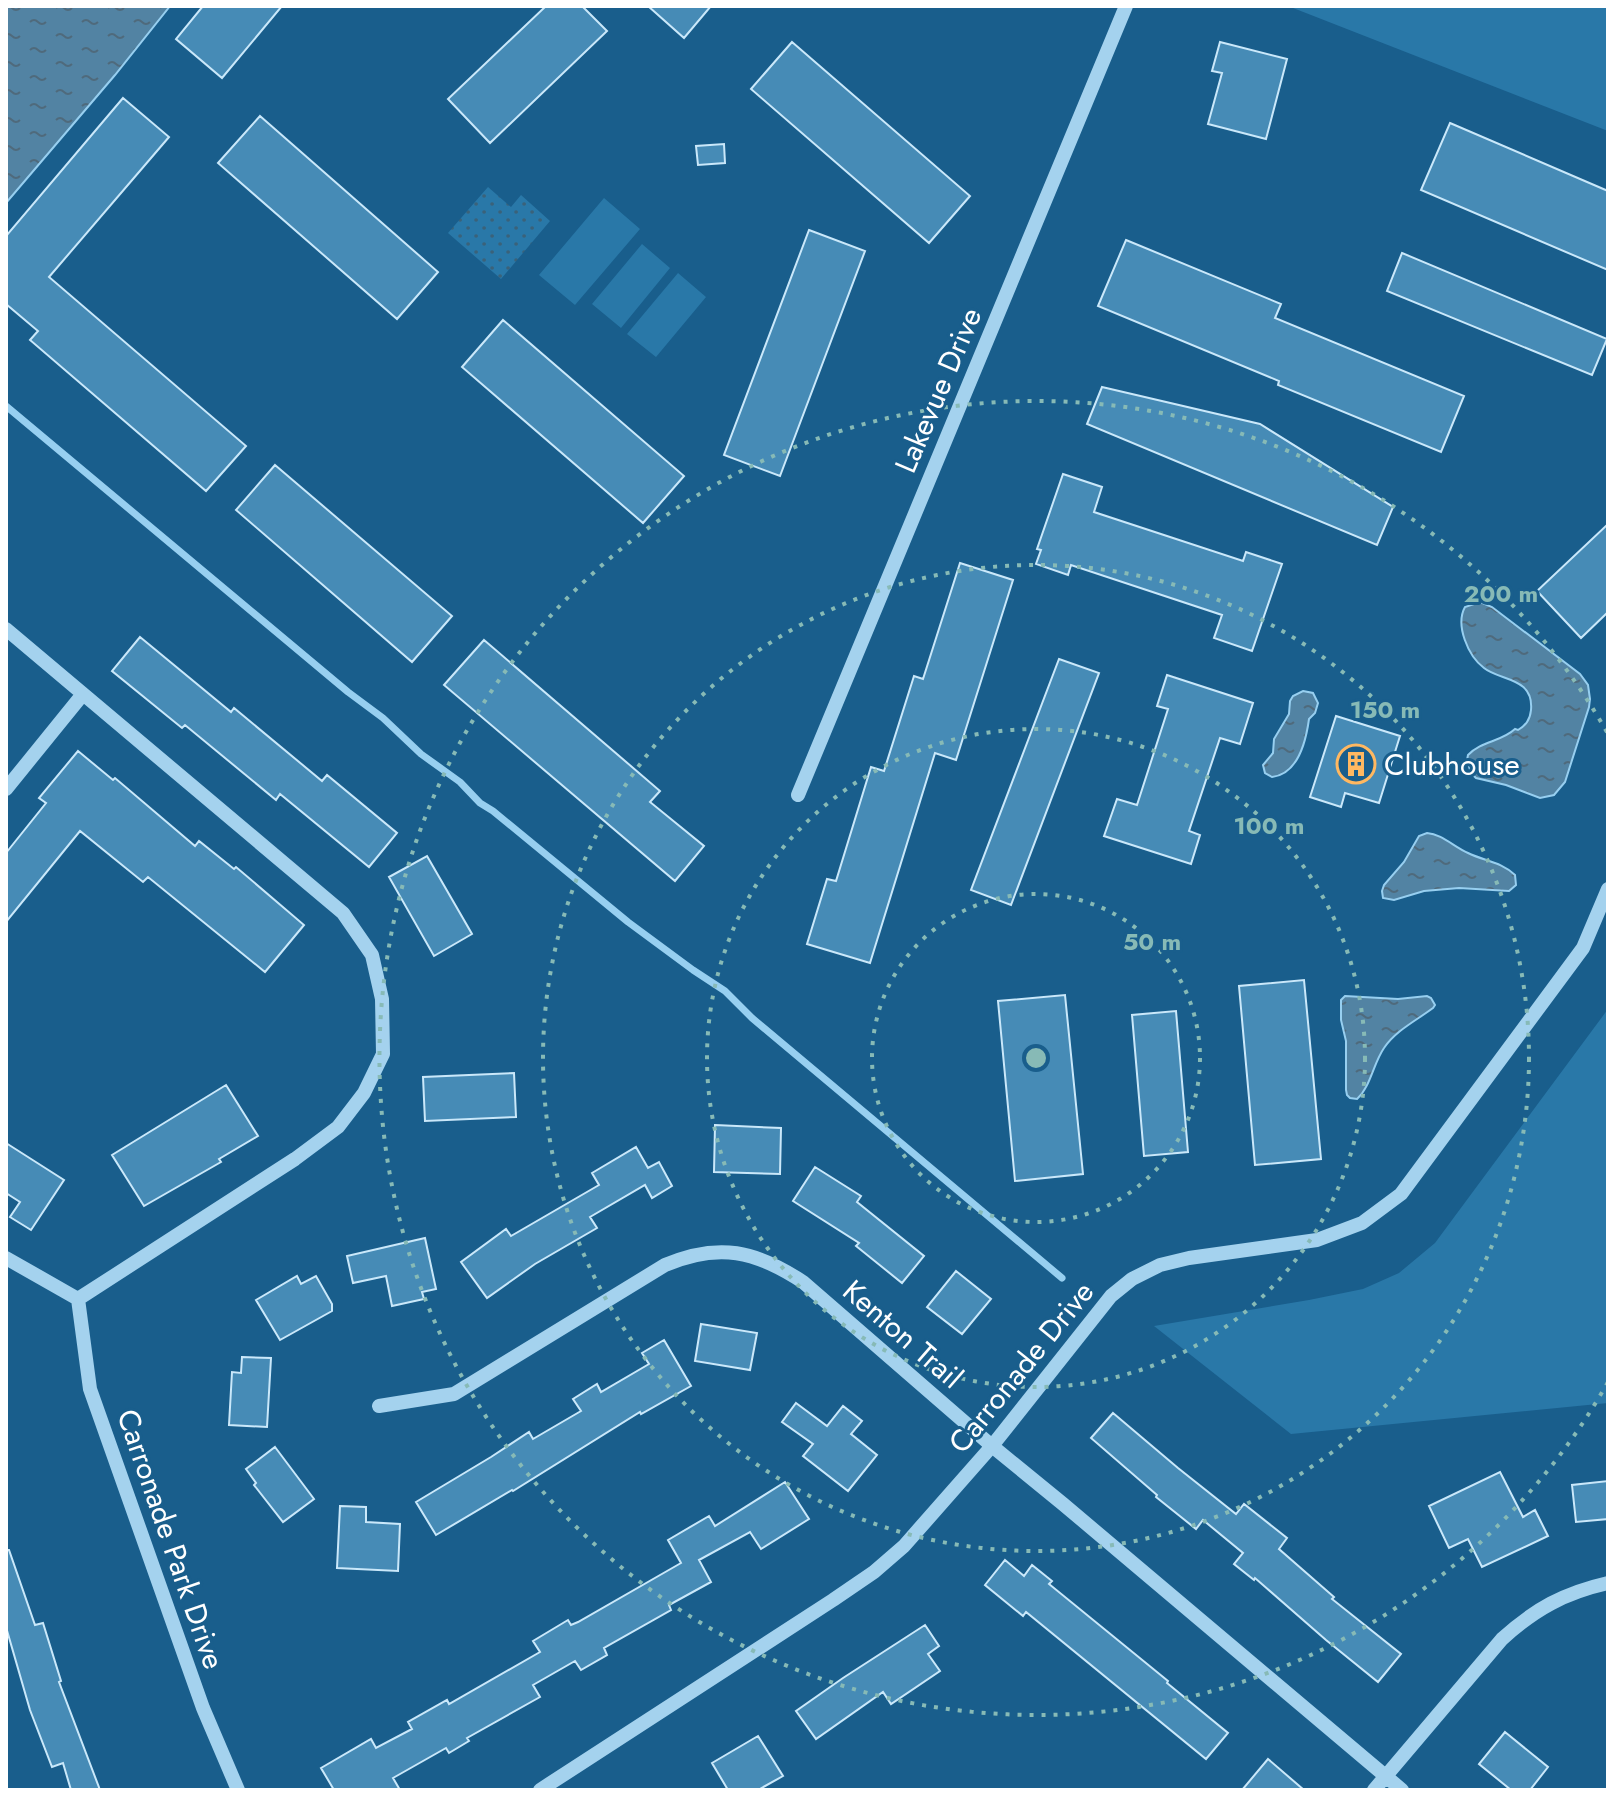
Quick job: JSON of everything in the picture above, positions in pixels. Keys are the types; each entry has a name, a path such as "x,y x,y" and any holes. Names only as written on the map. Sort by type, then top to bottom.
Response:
{"street":[{"name":"Lakevue Drive","path":"798,795 1126,6"},
{"path":"6,629 343,913 372,955 382,999 383,1054 364,1093 338,1127 295,1159 78,1299 6,1258"},
{"path":"6,789 83,694"},
{"name":"Carronade Drive","path":"543,1789 874,1572 904,1546 992,1446 1111,1296 1132,1279 1160,1265 1189,1258 1317,1240 1362,1223 1401,1194 1583,948 1608,889"},
{"name":"Kenton Trail","path":"379,1406 454,1394 673,1261 700,1254 740,1253 769,1261 803,1282 992,1446 1402,1790"},
{"name":"Carronade Park Drive","path":"78,1299 90,1389 203,1708 238,1790"},
{"path":"1374,1790 1502,1639 1521,1622 1549,1603 1580,1589 1608,1583"}],"shaded area":[{"path":"1288,6 1608,6 1608,131"},
{"path":"488,187 511,207 521,195 550,221 501,279 448,233"},
{"path":"604,198 640,229 575,305 539,275"},
{"path":"642,244 670,268 621,328 592,304"},
{"path":"678,273 706,297 656,357 627,334"},
{"path":"1608,1009 1608,1403 1291,1434 1154,1326 1363,1289 1399,1273 1435,1243"}],"water":[{"path":"6,6 170,6 6,203"},
{"path":"1480,602 1492,607 1580,674 1588,685 1589,707 1565,782 1554,795 1540,798 1476,778 1471,773 1468,755 1521,728 1529,719 1531,710 1527,691 1522,686 1484,668 1468,648 1462,631 1462,614 1465,607"},
{"path":"1303,691 1313,693 1318,703 1315,713 1309,719 1303,746 1294,763 1281,775 1272,777 1265,773 1263,765 1273,753 1274,739 1289,714 1290,701"},
{"path":"1427,833 1504,867 1515,875 1516,885 1509,891 1459,888 1424,891 1394,900 1383,898 1384,885 1404,862 1419,836"},
{"path":"1345,996 1398,999 1427,996 1435,1005 1389,1042 1380,1054 1366,1088 1357,1099 1350,1098 1346,1090 1346,1041 1341,1020 1341,1000"}],"building":[{"path":"203,6 282,6 222,78 176,39"},
{"path":"546,6 582,6 607,31 490,143 448,99"},
{"path":"648,6 711,6 684,38"},
{"path":"792,42 970,196 929,243 751,89"},
{"path":"1220,42 1287,59 1266,139 1208,124 1222,73 1212,71"},
{"path":"123,98 169,137 49,277 246,446 206,491 30,340 38,331 6,304 6,236"},
{"path":"260,116 438,272 397,319 218,163"},
{"path":"1450,123 1608,191 1608,270 1421,190"},
{"path":"724,144 725,163 698,165 696,146"},
{"path":"809,230 865,251 780,476 724,455"},
{"path":"1126,240 1281,304 1275,318 1464,396 1441,452 1098,306"},
{"path":"1402,253 1607,339 1592,375 1387,291"},
{"path":"503,320 684,476 643,523 462,367"},
{"path":"1102,387 1260,424 1393,507 1377,545 1087,424"},
{"path":"275,465 452,616 412,662 236,510"},
{"path":"1063,474 1102,487 1094,512 1243,561 1246,552 1282,564 1252,651 1214,638 1222,615 1071,565 1068,575 1036,564 1041,550 1037,549"},
{"path":"1608,524 1608,612 1581,638 1537,591"},
{"path":"960,563 1013,580 956,760 935,753 870,963 807,944 827,879 836,881 871,767 884,771 914,676 923,679"},
{"path":"140,637 231,712 234,708 322,781 327,775 397,833 369,867 280,794 276,800 185,725 182,728 112,671"},
{"path":"484,640 660,791 650,802 704,846 675,881 444,685"},
{"path":"1059,659 1099,673 1011,905 971,890"},
{"path":"1167,675 1253,703 1240,744 1220,738 1189,831 1200,835 1191,864 1104,836 1117,799 1137,805 1168,709 1157,706"},
{"name":"Clubhouse","path":"1336,716 1400,736 1379,803 1345,793 1341,807 1310,797"},
{"path":"78,751 195,846 199,841 234,869 236,867 304,925 265,972 148,877 143,882 80,831 6,922 6,853 46,803 39,798"},
{"path":"427,856 472,934 434,956 389,877"},
{"path":"1304,980 1321,1159 1255,1165 1239,986"},
{"path":"1065,995 1083,1174 1015,1181 998,1001"},
{"path":"1176,1011 1188,1152 1144,1156 1132,1015"},
{"path":"514,1073 516,1117 425,1121 423,1077"},
{"path":"226,1085 258,1136 219,1159 221,1162 144,1206 112,1155"},
{"path":"715,1125 781,1128 780,1174 714,1172"},
{"path":"6,1143 64,1180 31,1230 10,1217 20,1202 6,1193"},
{"path":"636,1147 648,1168 659,1162 672,1186 652,1198 645,1185 590,1217 597,1228 535,1264 487,1298 461,1262 506,1229 511,1236 599,1185 592,1173"},
{"path":"815,1167 861,1196 857,1202 924,1256 902,1283 856,1246 859,1243 793,1201"},
{"path":"425,1238 436,1289 422,1292 424,1299 392,1306 386,1276 353,1283 347,1256"},
{"path":"956,1271 991,1299 962,1334 927,1307"},
{"path":"297,1276 301,1284 316,1276 332,1304 332,1311 280,1340 256,1300"},
{"path":"701,1324 757,1333 750,1370 695,1361"},
{"path":"664,1340 691,1386 640,1412 436,1535 416,1502 529,1432 533,1439 581,1411 573,1399 597,1384 601,1392 649,1364 642,1353"},
{"path":"242,1357 271,1358 267,1427 229,1425 232,1372 241,1373"},
{"path":"796,1403 827,1426 843,1406 862,1421 851,1434 877,1455 848,1491 803,1456 813,1444 782,1422"},
{"path":"1113,1413 1236,1514 1244,1504 1287,1538 1279,1549 1334,1597 1332,1599 1401,1654 1378,1682 1255,1578 1234,1564 1243,1553 1203,1520 1196,1529 1091,1438"},
{"path":"275,1447 314,1499 283,1522 254,1485 256,1483 246,1469"},
{"path":"1500,1472 1523,1517 1535,1510 1548,1536 1482,1567 1468,1539 1449,1548 1429,1506"},
{"path":"1608,1481 1608,1519 1576,1522 1572,1485"},
{"path":"785,1482 809,1519 761,1549 750,1532 699,1560 711,1582 669,1605 671,1610 604,1648 607,1655 581,1670 575,1661 533,1685 540,1697 467,1738 469,1741 449,1753 446,1748 393,1778 400,1790 334,1790 321,1768 371,1739 376,1748 412,1729 408,1722 447,1700 449,1704 540,1652 533,1641 568,1620 571,1625 578,1622 681,1563 668,1540 709,1516 715,1526"},
{"path":"340,1506 366,1507 366,1522 400,1524 398,1571 337,1568"},
{"path":"6,1550 9,1550 35,1625 43,1623 59,1682 100,1790 71,1790 63,1763 52,1767 30,1710 6,1627"},
{"path":"1005,1560 1024,1576 1032,1565 1052,1581 1049,1584 1228,1733 1206,1759 1026,1612 1023,1616 985,1585"},
{"path":"925,1625 939,1646 928,1654 940,1671 891,1704 883,1692 816,1739 796,1711"},
{"path":"1505,1732 1548,1767 1530,1790 1511,1790 1479,1764"},
{"path":"758,1736 783,1776 758,1790 728,1790 712,1763"},
{"path":"1268,1759 1304,1790 1242,1790"}],"waterway":[{"path":"6,406 383,718 421,754 460,782 480,803 628,922 725,991 752,1018 1062,1278"}],"place":[{"name":"Clubhouse","path":"1356,764"}]}
